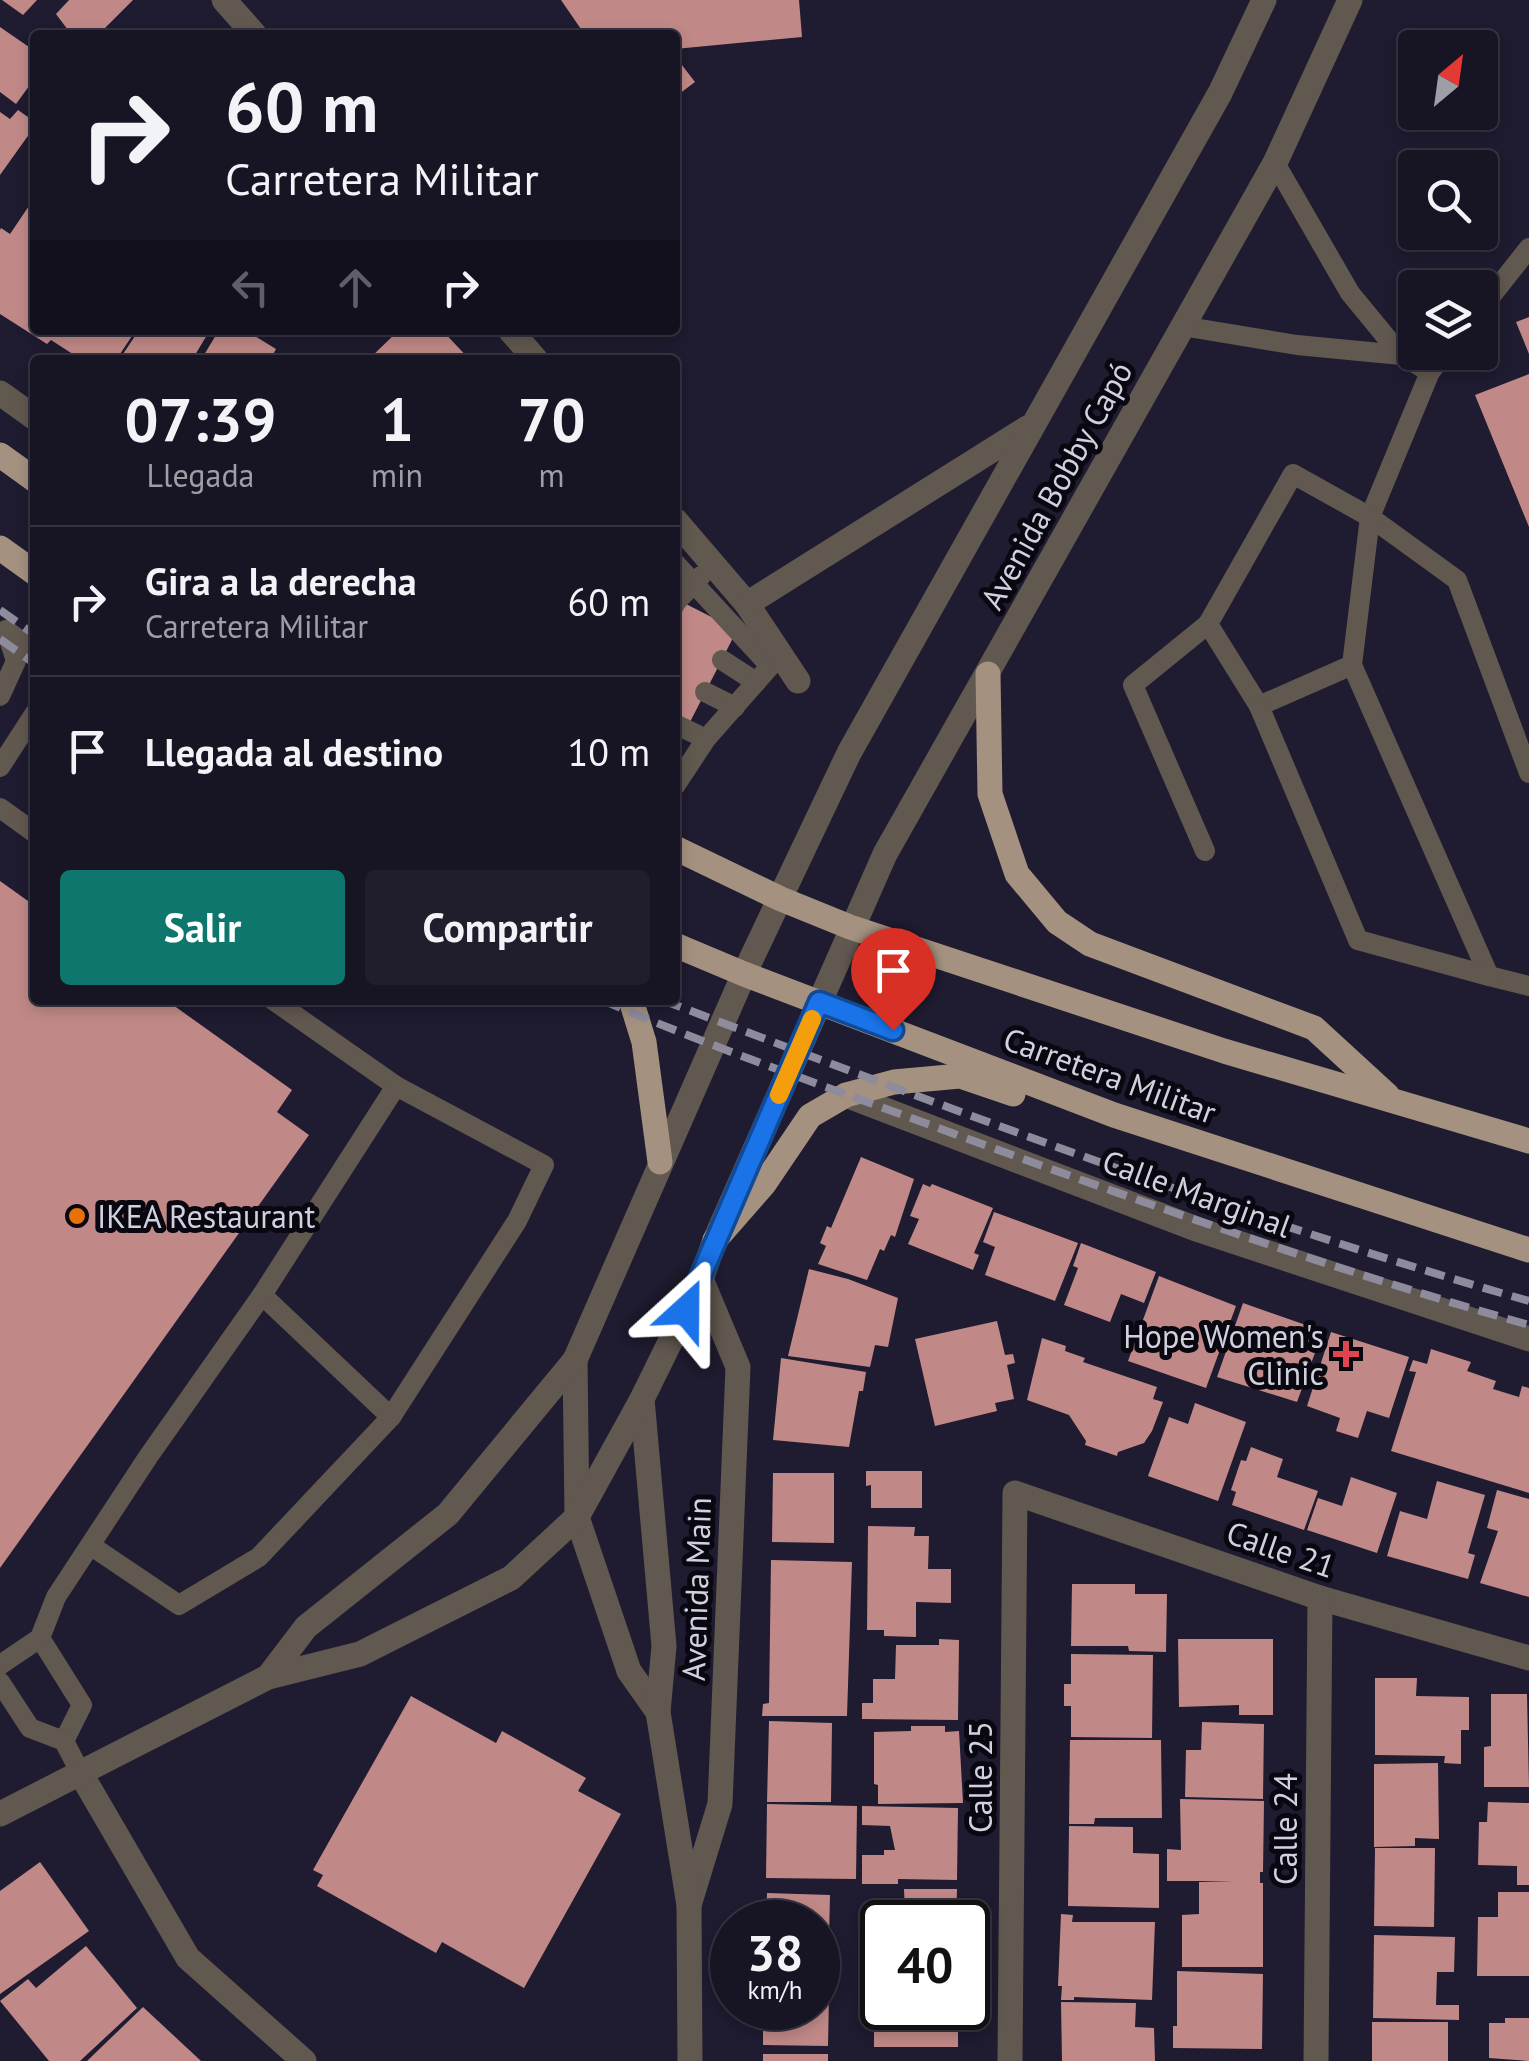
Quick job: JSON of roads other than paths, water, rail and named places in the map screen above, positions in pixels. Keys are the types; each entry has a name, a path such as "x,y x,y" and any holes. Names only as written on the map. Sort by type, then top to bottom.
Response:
{"main road":[{"path":"0,455 30,476"},
{"path":"0,548 30,569"},
{"path":"988,674 990,794 1017,874 1057,922 1090,944 1314,1028 1394,1102"},
{"name":"Carretera Militar","path":"680,850 850,927 1224,1051 1529,1140"},
{"name":"Carretera Militar","path":"680,946 1153,1127 1529,1250"},
{"path":"633,1005 644,1042 660,1162"},
{"path":"715,1240 764,1184 810,1116 846,1096 894,1082 960,1076 1108,1127 1153,1127"}],"street":[{"path":"224,0 250,30"},
{"name":"Avenida Bobby Capó","path":"574,1360 746,971 849,753 1220,92 1264,0"},
{"name":"Avenida Bobby Capó","path":"268,1677 360,1654 511,1578 578,1518 701,1280 850,927 885,854 1275,163 1350,0"},
{"path":"514,335 532,355"},
{"path":"0,393 30,414"},
{"path":"748,604 1031,426"},
{"path":"680,526 748,604 775,660 798,681"},
{"name":"Calle Marginal","path":"846,1096 1198,1230 1529,1339"},
{"name":"Avenida Main","path":"689,1905 720,1804 738,1367 701,1280"},
{"path":"574,1360 578,1518 630,1671 658,1712"},
{"path":"0,1814 268,1677 306,1627 448,1514 574,1360"},
{"name":"Avenida Main","path":"642,1399 664,1646 658,1712 689,1905 690,2061"},
{"name":"Calle 21","path":"1015,1493 1320,1598 1529,1658"},
{"name":"Calle 25","path":"1010,2061 1015,1493"},
{"name":"Calle 24","path":"1316,2061 1320,1598"},
{"path":"81,1774 188,1958 304,2061"}],"lane":[{"path":"1275,163 1350,293 1398,351"},
{"path":"1498,287 1529,248"},
{"path":"1182,326 1297,345 1398,356"},
{"path":"1426,370 1430,372 1370,517 1352,665 1489,976"},
{"path":"1205,851 1133,685 1208,624 1292,474 1370,517 1457,580 1529,773"},
{"path":"680,598 713,564"},
{"path":"680,569 775,660 706,739 680,778"},
{"path":"1208,624 1259,706 1358,940 1529,986"},
{"path":"3,628 30,647"},
{"path":"0,696 16,661 3,628"},
{"path":"722,660 756,682"},
{"path":"1259,706 1352,665"},
{"path":"706,692 735,707"},
{"path":"0,767 30,721"},
{"path":"680,726 706,739"},
{"path":"0,808 30,829"},
{"path":"90,1546 178,1605 259,1557 391,1417 518,1221 544,1166 396,1086 280,1005"},
{"path":"0,1665 40,1638 56,1598 262,1295 396,1086"},
{"path":"262,1295 391,1417"},
{"path":"40,1638 82,1705 64,1741"},
{"path":"0,1682 30,1728 64,1741 81,1774"}],"railway":[{"path":"0,610 30,631"},
{"path":"0,639 30,660"},
{"path":"614,1005 771,1067 1160,1208 1529,1325"},
{"path":"675,1005 1200,1197 1529,1301"}],"place":[{"name":"IKEA Restaurant","path":"77,1216"},
{"name":"Hope Women's Clinic","path":"1346,1354"}]}
